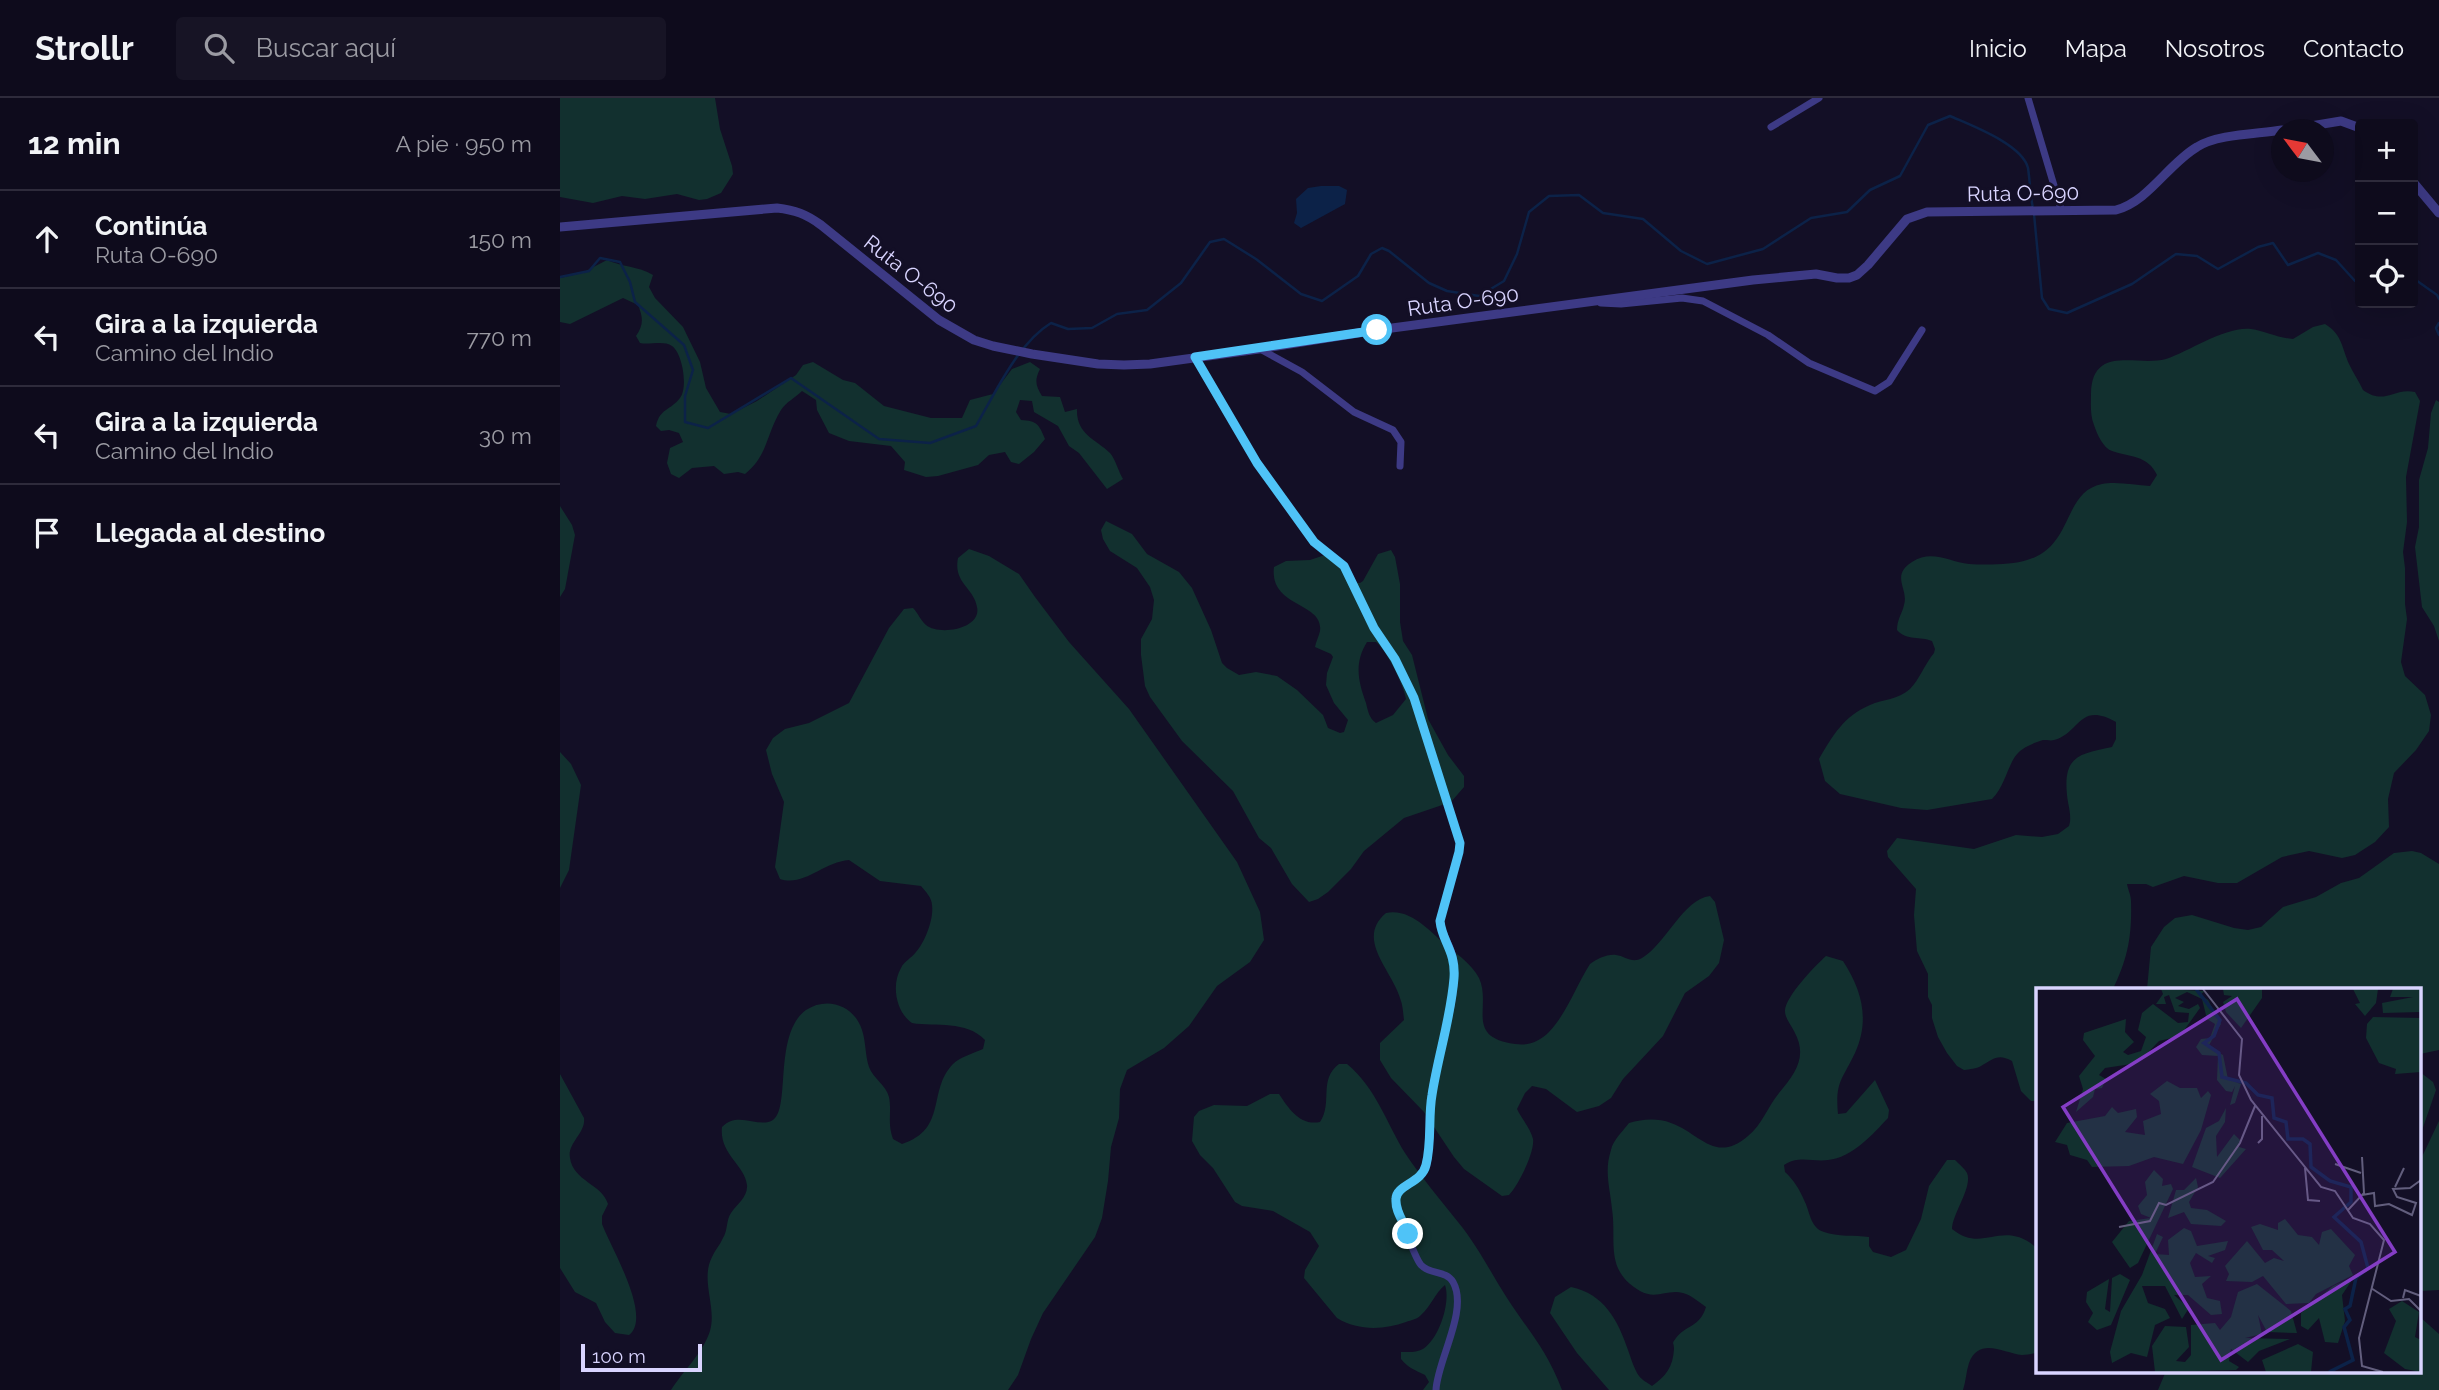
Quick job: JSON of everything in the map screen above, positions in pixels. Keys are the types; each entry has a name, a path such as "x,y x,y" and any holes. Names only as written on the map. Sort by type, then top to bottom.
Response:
{"street":[{"path":"1771,127 1819,98"},
{"path":"2028,98 2060,209"},
{"name":"Ruta O-690","path":"2334,122 2341,121 2355,126"},
{"name":"Ruta O-690","path":"560,227 777,208 794,210 814,220 939,320 974,340 1032,354 1098,364 1150,364 1377,330 1804,275 1849,278 1868,265 1907,219 1915,215 1927,212 2116,210 2133,203 2196,147 2209,141 2271,132"},
{"path":"2418,188 2439,213"},
{"path":"1593,301 1615,304 1672,298 1703,301 1768,335 1809,363 1875,391 1889,382 1922,330"},
{"path":"1259,349 1302,372 1354,412 1393,430 1401,442 1400,466"},
{"path":"1195,357 1257,463 1314,542 1344,566 1374,628 1395,659 1414,698 1442,793 1458,835 1459,852 1440,921 1452,953 1454,979 1431,1097 1426,1166 1420,1177 1396,1196 1397,1212 1422,1266 1447,1275 1454,1284 1457,1304 1451,1336 1436,1378 1436,1390"}],"green space":[{"path":"560,98 715,98 720,129 733,174 721,193 707,199 699,200 677,194 645,199 622,196 593,203 560,197"},
{"path":"607,260 653,275 649,287 655,298 683,327 700,362 706,388 720,412 731,414 757,401 796,375 803,365 813,362 843,380 855,383 884,406 931,418 962,418 970,400 993,394 1012,369 1030,362 1040,369 1036,383 1042,396 1060,397 1065,412 1077,409 1083,430 1110,453 1123,479 1107,489 1079,453 1069,446 1058,426 1034,412 1032,401 1020,400 1016,412 1021,420 1037,424 1045,439 1019,464 1011,462 1005,452 989,455 978,465 926,477 904,470 905,462 891,446 849,441 829,433 817,410 816,400 802,391 781,410 763,452 745,474 724,474 714,466 692,468 679,478 671,474 667,463 670,448 683,442 679,433 661,431 656,426 660,416 680,398 684,387 683,371 676,350 665,343 640,343 636,336 641,325 640,309 638,305 623,298 570,324 560,322 560,278 582,273"},
{"path":"2325,324 2331,328 2341,342 2363,390 2377,396 2415,392 2420,401 2406,477 2407,522 2403,552 2407,619 2401,662 2405,676 2425,695 2431,715 2429,731 2416,750 2394,773 2388,799 2389,827 2375,842 2355,855 2342,858 2309,851 2282,857 2237,883 2218,883 2184,876 2153,887 2146,884 2127,884 2131,901 2130,936 2126,957 2113,988 2036,988 2036,1101 2031,1101 2021,1091 2012,1061 1999,1057 1977,1068 1964,1070 1957,1066 1947,1053 1932,1018 1928,974 1917,951 1914,915 1916,889 1888,857 1887,851 1897,838 1974,849 2016,835 2042,837 2058,834 2069,826 2070,822 2066,782 2071,764 2083,755 2112,747 2116,739 2116,722 2094,715 2081,720 2063,736 2024,748 2015,756 2001,787 1992,799 1927,810 1901,808 1840,794 1825,781 1819,759 1834,734 1853,715 1861,709 1910,689 1934,653 1932,641 1905,636 1897,630 1905,599 1902,572 1912,562 1934,556 1975,564 2021,562 2042,553 2053,544 2080,497 2089,489 2107,483 2150,486 2157,475 2153,468 2143,460 2109,449 2097,432 2092,417 2091,394 2093,378 2099,369 2118,361 2166,359 2219,335 2241,329 2293,339 2313,327"},
{"path":"2436,400 2439,402 2439,641 2434,626 2422,607 2415,547 2419,527 2419,480 2428,448 2431,413"},
{"path":"560,506 575,535 565,589 560,597"},
{"path":"1106,521 1132,534 1147,554 1179,572 1192,588 1222,663 1227,668 1239,675 1256,672 1277,676 1297,690 1323,715 1328,728 1340,733 1344,732 1348,720 1334,703 1326,685 1333,657 1315,647 1320,631 1319,622 1314,615 1287,598 1280,590 1275,580 1274,567 1286,561 1310,560 1328,554 1336,559 1351,582 1360,583 1378,554 1391,550 1400,584 1403,641 1412,655 1428,719 1448,755 1464,776 1464,787 1451,802 1404,818 1364,851 1351,869 1328,892 1309,902 1292,884 1271,848 1259,838 1233,791 1182,741 1150,697 1145,686 1141,639 1152,619 1154,600 1150,587 1137,568 1110,551 1101,530","holes":["1367,642 1376,642 1394,668 1406,699 1393,715 1376,723 1368,712 1359,672 1360,657"]},
{"path":"969,549 989,556 1019,574 1069,642 1129,709 1237,862 1260,912 1264,940 1250,962 1217,986 1189,1026 1164,1048 1127,1070 1120,1089 1119,1118 1111,1147 1102,1218 1095,1237 1043,1313 1018,1375 1008,1390 671,1390 707,1339 712,1322 709,1266 725,1235 729,1216 747,1189 742,1171 724,1145 722,1127 735,1120 773,1120 781,1101 789,1036 796,1021 806,1010 822,1004 831,1004 839,1005 853,1014 863,1035 869,1067 889,1097 893,1139 902,1144 926,1129 945,1075 953,1064 983,1049 985,1040 969,1029 912,1023 899,1005 896,990 898,975 902,966 923,942 932,917 931,900 921,886 880,881 849,860 797,880 780,879 775,867 784,802 772,774 766,750 773,738 785,729 809,723 849,703 889,628 904,609 913,608 926,625 940,630 958,628 973,621 977,615 975,600 958,574 957,567 958,558"},
{"path":"560,752 571,764 581,785 569,870 560,888"},
{"path":"2394,853 2421,853 2439,864 2439,1050 2422,1054 2422,988 2147,988 2151,947 2164,927 2175,918 2192,915 2234,928 2248,930 2261,927 2283,907 2316,897 2341,883 2359,878"},
{"path":"1710,896 1715,902 1724,940 1719,963 1709,976 1685,993 1663,1036 1623,1079 1611,1098 1599,1106 1577,1112 1546,1089 1532,1086 1525,1093 1517,1109 1530,1131 1533,1145 1525,1168 1509,1195 1502,1196 1464,1169 1424,1112 1391,1078 1380,1060 1380,1043 1404,1020 1396,987 1378,955 1375,944 1377,923 1386,913 1395,912 1413,918 1466,961 1479,978 1483,1019 1490,1035 1499,1040 1524,1044 1541,1038 1555,1025 1590,964 1609,955 1632,960 1642,958 1659,943 1691,905"},
{"path":"1826,956 1843,961 1855,983 1862,1006 1860,1041 1839,1088 1838,1114 1846,1113 1875,1080 1889,1110 1888,1118 1876,1131 1845,1155 1828,1160 1795,1160 1784,1165 1785,1172 1806,1204 1813,1223 1819,1230 1835,1235 1869,1237 1869,1246 1873,1252 1891,1257 1906,1250 1921,1219 1929,1186 1947,1160 1955,1160 1966,1171 1968,1179 1952,1229 1974,1239 2014,1236 2036,1248 2036,1352 2022,1355 1992,1348 1979,1350 1969,1363 1963,1390 1609,1390 1577,1353 1550,1313 1555,1297 1571,1287 1583,1290 1601,1302 1620,1328 1637,1373 1652,1386 1665,1375 1670,1366 1674,1340 1697,1322 1706,1307 1683,1293 1646,1294 1621,1274 1614,1254 1608,1172 1614,1143 1629,1123 1650,1120 1671,1123 1717,1147 1736,1144 1753,1132 1798,1064 1800,1048 1786,1016 1786,1005"},
{"path":"1339,1064 1347,1064 1366,1084 1405,1153 1465,1231 1537,1342 1562,1390 1423,1390 1429,1382 1425,1375 1404,1362 1401,1352 1423,1349 1434,1337 1445,1310 1445,1285 1420,1316 1398,1325 1362,1327 1337,1318 1304,1278 1305,1270 1319,1246 1310,1232 1273,1211 1242,1206 1235,1202 1213,1168 1200,1155 1192,1141 1194,1117 1199,1111 1214,1105 1247,1106 1270,1094 1279,1094 1291,1111 1301,1119 1320,1122 1326,1107 1329,1077"},
{"path":"560,1074 584,1118 582,1128 571,1148 572,1166 605,1197 608,1204 602,1216 602,1224 633,1298 635,1326 629,1335 615,1333 605,1322 596,1303 575,1292 560,1268"},
{"path":"2422,1074 2433,1082 2436,1090 2422,1130"},
{"path":"2439,1121 2439,1290 2422,1291 2422,1157"},
{"path":"2422,1319 2439,1334 2439,1390 2158,1390 2166,1372 2422,1372"}],"water":[{"path":"1339,186 1347,190 1345,204 1301,228 1294,223 1297,213 1296,199 1308,188"}],"waterway":[{"path":"560,277 589,271 600,258 620,262 630,282 635,302 684,345 693,370 685,396 685,422 708,428 791,378 879,439 930,443 976,426 1018,356 1028,343 1051,323 1068,329 1092,328 1117,314 1147,310 1181,283 1210,242 1224,239 1256,259 1301,294 1322,301 1358,276 1371,254 1382,248 1429,283 1447,291 1479,296 1504,281 1517,254 1529,212 1549,196 1579,195 1603,213 1643,219 1681,251 1707,264 1763,249 1811,218 1847,212 1870,190 1900,176 1928,125 1950,116 1994,136 2024,159 2028,168 2033,208"},
{"path":"2034,214 2042,298 2049,309 2067,313 2132,284 2176,254 2197,256 2218,269 2258,247 2273,243 2288,265 2318,253 2336,260 2355,281"},
{"path":"2418,282 2439,299"},
{"path":"2439,323 2436,328 2439,335"}],"route":[{"path":"1377,330 1195,357 1257,463 1314,542 1344,566 1374,628 1395,659 1414,698 1460,843 1440,921 1454,960 1454,979 1431,1097 1426,1166 1420,1177 1396,1196 1397,1212 1408,1234"}]}
